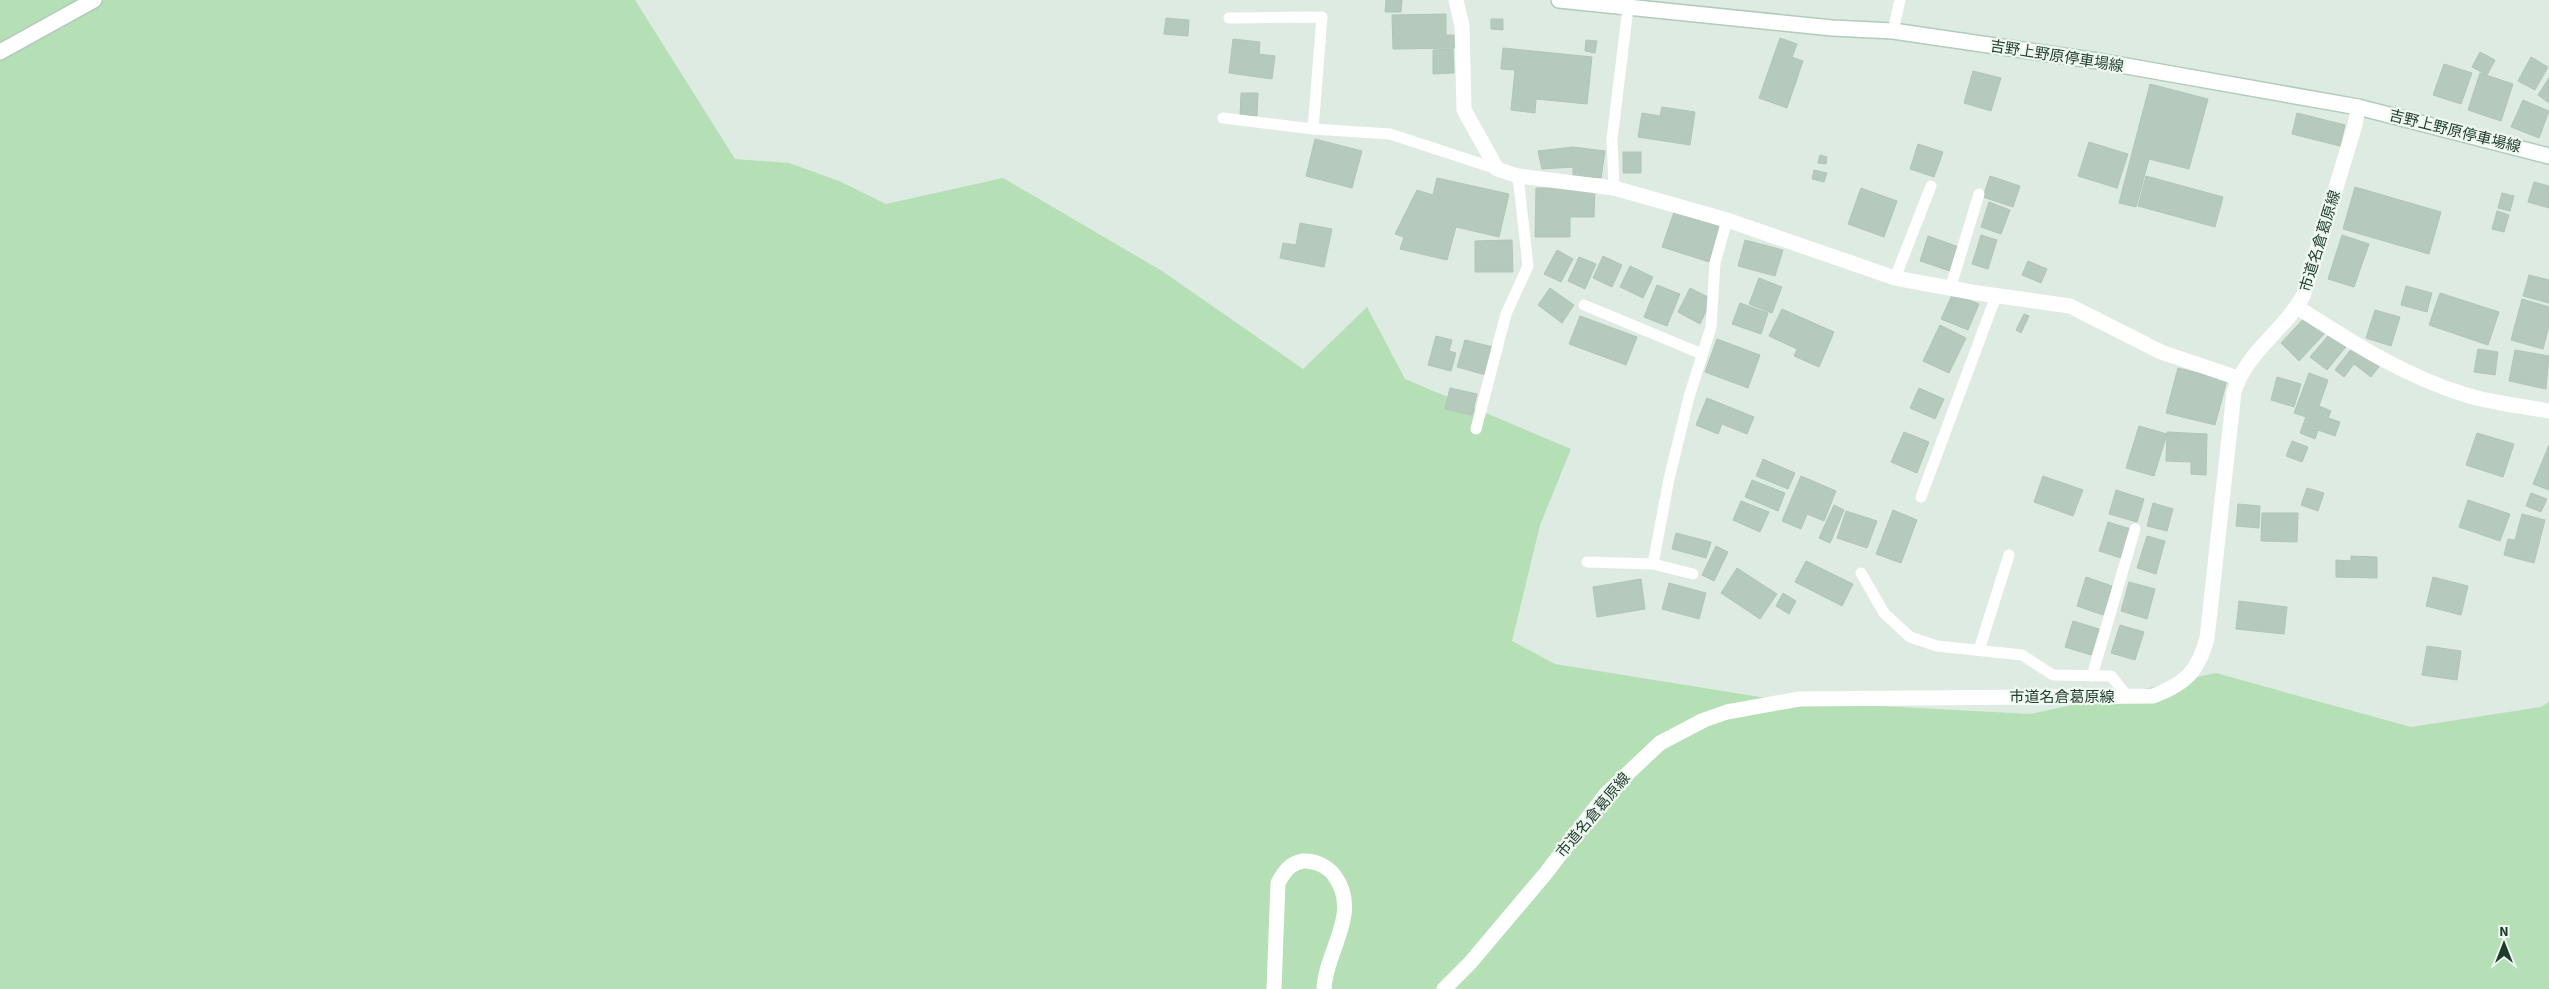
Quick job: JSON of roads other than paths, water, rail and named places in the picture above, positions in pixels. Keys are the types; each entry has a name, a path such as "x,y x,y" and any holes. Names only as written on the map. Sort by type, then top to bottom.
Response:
{"street":[{"path":"0,52 94,0"},
{"path":"1456,0 1462,26 1464,110 1497,169 1518,176 1614,188 1727,220 1896,278 1950,289 2070,306 2161,352 2238,378"},
{"name":"吉野上野原停車場線","path":"1559,0 1832,28 1893,31 2098,61 2358,107 2549,156"},
{"name":"市道名倉葛原線","path":"1444,989 1470,963 1546,873 1606,794 1660,743 1704,720 1747,707 1799,698 1843,696 2152,696 2173,689 2188,678 2203,654 2207,638 2231,410 2238,378 2250,359 2297,307 2310,275 2355,125 2358,107"},
{"path":"2297,307 2351,342 2402,370 2467,396 2549,410"},
{"path":"1274,989 1278,883 1284,872 1292,864 1303,861 1314,862 1333,873 1343,889 1346,904 1345,919 1325,978 1324,989"}],"lane":[{"path":"1893,31 1900,0"},
{"path":"1614,188 1612,139 1628,8"},
{"path":"1229,18 1322,17 1313,129"},
{"path":"1224,118 1313,129 1390,134 1497,169"},
{"path":"1476,429 1506,314 1528,266 1518,176"},
{"path":"1896,278 1931,186"},
{"path":"1950,289 1979,194"},
{"path":"1653,564 1671,470 1689,397 1712,327 1715,263 1727,220"},
{"path":"1921,497 1996,296"},
{"path":"1584,305 1702,354"},
{"path":"2092,676 2135,529"},
{"path":"1979,650 2009,555"},
{"path":"1587,562 1653,564 1693,574"},
{"path":"1861,572 1884,613 1910,637 1937,646 2022,655 2052,675 2111,676 2128,697"}]}
